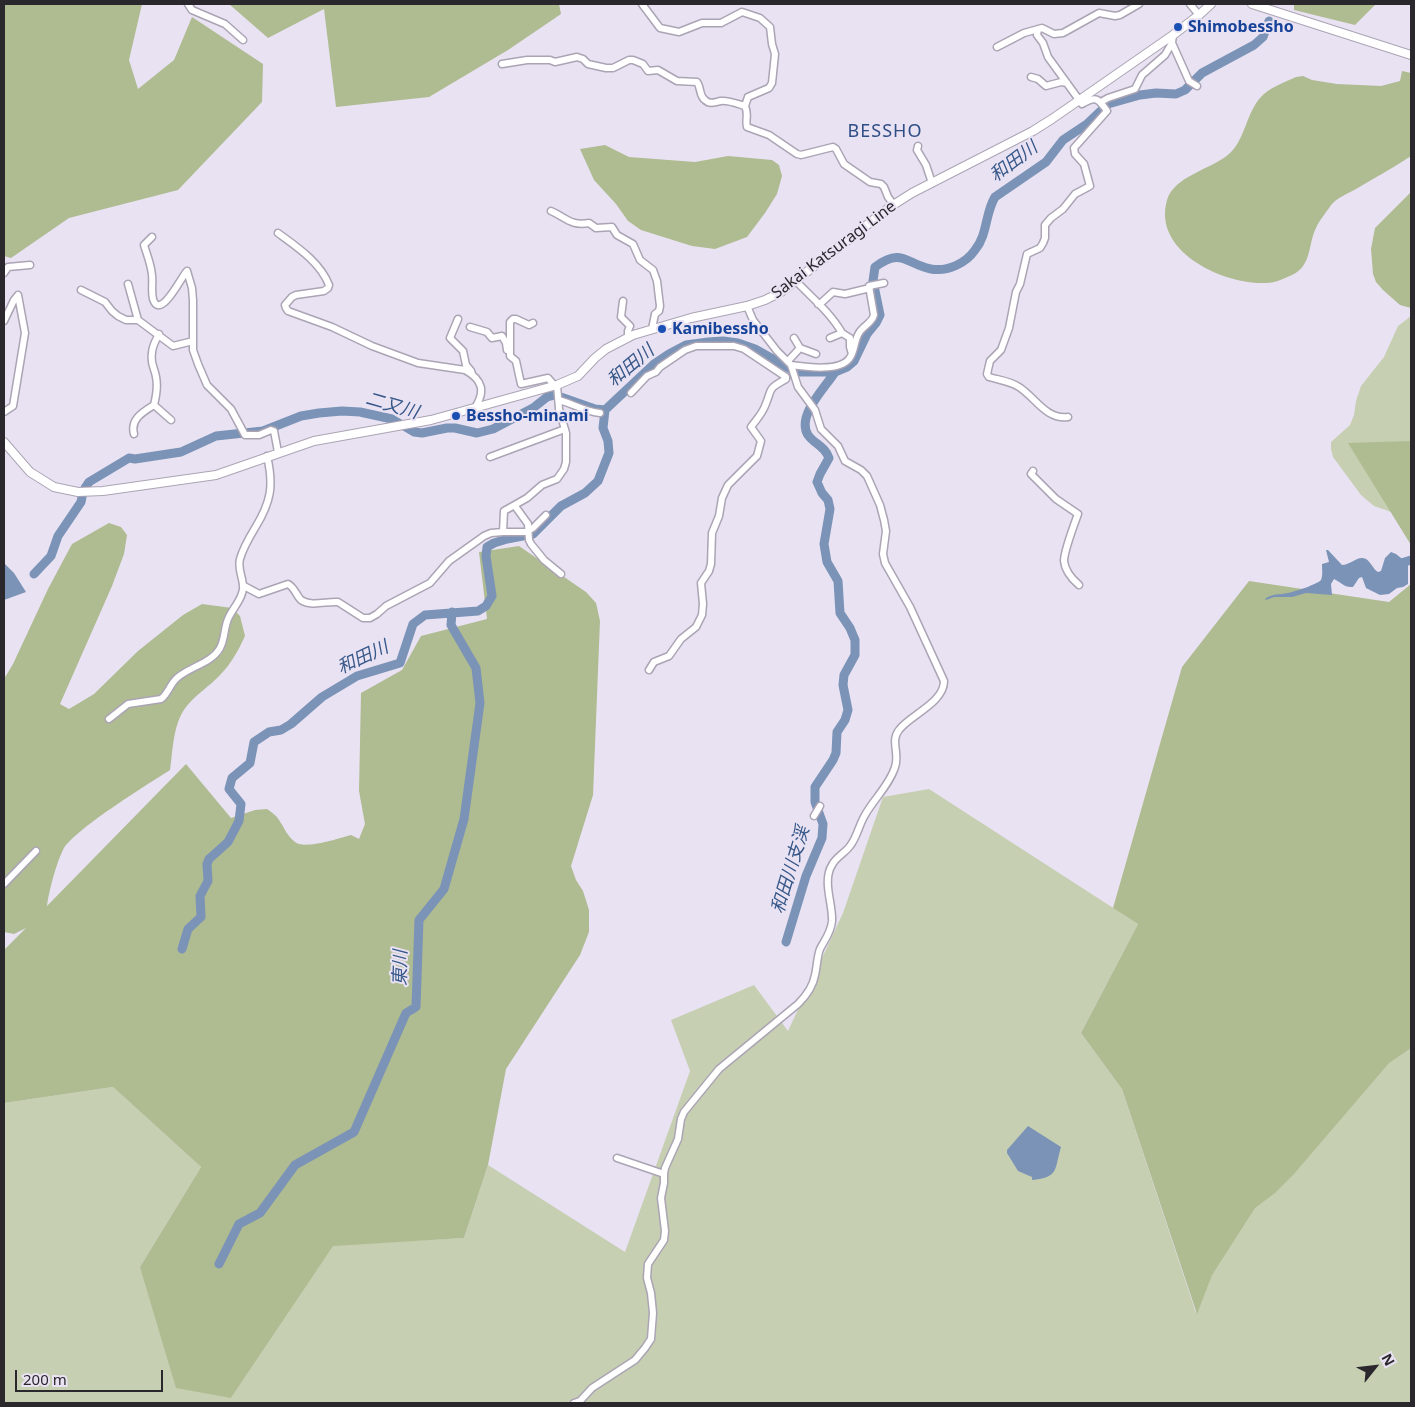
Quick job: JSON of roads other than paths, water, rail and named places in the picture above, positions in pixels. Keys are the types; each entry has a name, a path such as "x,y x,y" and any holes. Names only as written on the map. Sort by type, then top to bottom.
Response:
{"main road":[{"name":"Sakai Katsuragi Line","path":"4,442 30,472 54,487 78,492 103,491 216,475 314,441 410,424 556,386 578,376 606,349 628,337 691,318 747,306 781,292 894,205 1032,131 1172,39 1210,4"},
{"path":"1252,4 1411,55"}],"street":[{"path":"188,4 192,10 225,24 243,40"},
{"path":"642,4 660,28 679,32 702,23 721,23 742,12 766,22 771,32 775,54 772,84 769,88 748,97 745,106 746,123 749,130 769,135 801,155 833,147 848,166 870,182 881,184 894,205"},
{"path":"996,47 1024,33 1042,28 1058,34 1072,29 1099,13 1120,15 1139,4"},
{"path":"1190,4 1199,15"},
{"path":"1038,29 1037,35 1043,43 1048,57 1082,104 1093,98 1101,102 1107,111 1073,151 1084,164 1090,186 1075,194 1064,209 1051,218 1045,225 1045,238 1040,248 1027,254 1020,284 1016,292 1009,328 1001,350 990,361 987,374 989,377 1012,382 1021,387 1056,417 1068,417"},
{"path":"1172,39 1189,81 1197,86"},
{"path":"1101,102 1135,90 1142,75 1165,55 1172,39"},
{"path":"502,64 527,60 550,60 555,62 578,57 588,64 612,68 633,60 643,64 650,72 658,70 673,80 696,82 699,84 702,97 709,102 721,101 745,106"},
{"path":"1031,77 1038,79 1046,86 1061,82 1067,83"},
{"path":"918,146 917,150 926,165 932,183"},
{"path":"551,211 577,225 589,223 596,228 612,227 617,235 634,244 640,260 652,270 657,281 660,306 655,314 652,329"},
{"path":"278,233 316,264 329,285 324,291 292,297 285,305 288,311 418,363 465,370 472,374"},
{"path":"152,237 144,245 150,263 154,302 158,305 166,302 187,271 193,300 193,350 207,385 231,409 245,435 274,431 278,452"},
{"path":"4,273 8,267 30,265"},
{"path":"796,281 834,320 842,333 850,338 852,354"},
{"path":"128,284 138,320"},
{"path":"818,304 832,292 845,294 870,288 869,286 884,284"},
{"path":"747,306 753,320 777,351 791,364 812,368 838,366 848,360 859,333 873,319 870,288"},
{"path":"81,290 106,302 112,312 118,316 126,320 138,320 173,346 193,341"},
{"path":"4,321 14,300 18,296 25,333 13,406 4,412"},
{"path":"623,301 621,317 630,326 628,337"},
{"path":"510,356 510,322 512,319 529,325 533,323"},
{"path":"458,320 450,338 463,351 466,365 482,388 482,395 474,408"},
{"path":"470,327 487,332 492,338 502,336 506,343 507,353 516,361 521,384 548,378 556,386 565,429 566,462 561,475 557,479 542,485 527,498 504,511 503,532"},
{"path":"830,338 842,333"},
{"path":"134,434 133,424 141,413 154,405 156,397 156,376 152,369 151,356 159,334"},
{"path":"794,338 800,348 816,354"},
{"path":"632,393 647,376 656,372 660,367 685,350 696,346 734,346 744,349 786,376 795,379"},
{"path":"574,1403 580,1401 592,1388 635,1360 646,1348 650,1339 653,1313 647,1278 648,1264 664,1240 666,1231 661,1198 664,1174 678,1138 680,1119 700,1090 719,1069 808,994 815,976 820,950 831,929 832,914 828,883 831,865 850,847 864,816 892,773 897,759 895,740 900,729 923,712 942,692 944,687 944,681 910,607 885,562 883,554 886,531 884,520 880,505 867,476 861,470 845,461 838,446 821,429 815,410 801,393 795,379 791,364 800,348"},
{"path":"649,670 654,662 669,656 681,639 696,627 702,615 701,583 711,564 712,533 719,516 722,498 728,485 757,456 761,441 751,427 764,409 768,392 786,379 786,376"},
{"path":"559,400 573,404 581,409 600,413"},
{"path":"154,405 171,420"},
{"path":"490,457 565,429"},
{"path":"109,719 128,704 161,700 177,678 215,655 221,647 228,620 242,594 244,586 239,564 240,558 267,506 271,491 272,475 268,456"},
{"path":"1033,471 1031,474 1056,499 1078,514 1064,560 1066,570 1079,585"},
{"path":"514,506 526,521 531,544 544,560 561,574"},
{"path":"244,586 258,594 288,584 292,586 304,602 323,604 338,602 363,618 370,618 386,606 430,583 449,561 484,536 491,533 526,532 534,528 546,515"},
{"path":"814,816 820,806"},
{"path":"4,884 36,851"},
{"path":"617,1158 664,1174"}],"water":[{"path":"1326,550 1342,565 1363,558 1368,560 1378,572 1381,571 1385,558 1391,552 1401,558 1408,558 1408,584 1397,588 1389,594 1380,595 1366,588 1362,577 1359,578 1353,587 1345,586 1334,579 1331,584 1332,595 1306,593 1292,597 1265,599 1273,595 1300,590 1319,582 1322,577 1322,564 1329,562"},
{"path":"4,563 14,573 26,592 4,600"},
{"path":"1028,1126 1061,1147 1054,1171 1051,1175 1041,1179 1032,1180 1032,1177 1018,1171 1007,1153 1007,1150"}],"waterway":[{"name":"和田川","path":"182,949 188,929 201,917 200,896 208,881 207,864 209,859 228,842 239,821 241,804 229,789 232,778 250,763 254,742 269,732 281,730 291,724 322,697 357,676 400,663 413,624 425,615 478,611 486,606 492,596 486,556 487,547 507,539 533,534 561,506 585,493 598,481 609,453 608,441 603,428 605,410 654,364 686,345 723,341 738,343 755,349 796,372 835,372 847,367 854,361 867,334 880,315 873,281 875,267 892,258 904,259 923,267 937,270 950,268 962,263 979,244 995,197 1046,162 1063,140 1087,124 1108,104 1140,95 1156,93 1176,94 1185,90 1202,73 1254,45 1263,37 1269,21"},
{"name":"和田川支渓","path":"786,942 806,876 822,838 823,824 815,802 815,787 836,753 837,732 845,720 848,710 843,685 844,675 855,655 855,640 840,613 838,581 827,562 824,544 830,509 828,500 817,482 829,458 825,450 808,435 805,427 813,402 835,372"},
{"name":"二又川","path":"85,488 89,482 129,458 135,459 181,452 216,436 263,431 301,416 319,413 360,412 392,419 414,432 422,433 455,428 477,433 493,429 533,408 547,397 555,395 595,409 605,410"},
{"name":"二又川","path":"34,574 51,556 58,536 81,502 82,497"},
{"path":"1398,564 1411,560"},
{"name":"東川","path":"219,1264 239,1224 260,1213 295,1165 354,1132 406,1013 416,1007 419,920 444,889 464,819 480,703 476,668 451,625 452,612"}],"place":[{"name":"Shimobessho","path":"1178,27"},
{"name":"Kamibessho","path":"662,329"},
{"name":"Bessho-minami","path":"456,416"}],"district":[{"name":"BESSHO","path":"885,132"}]}
